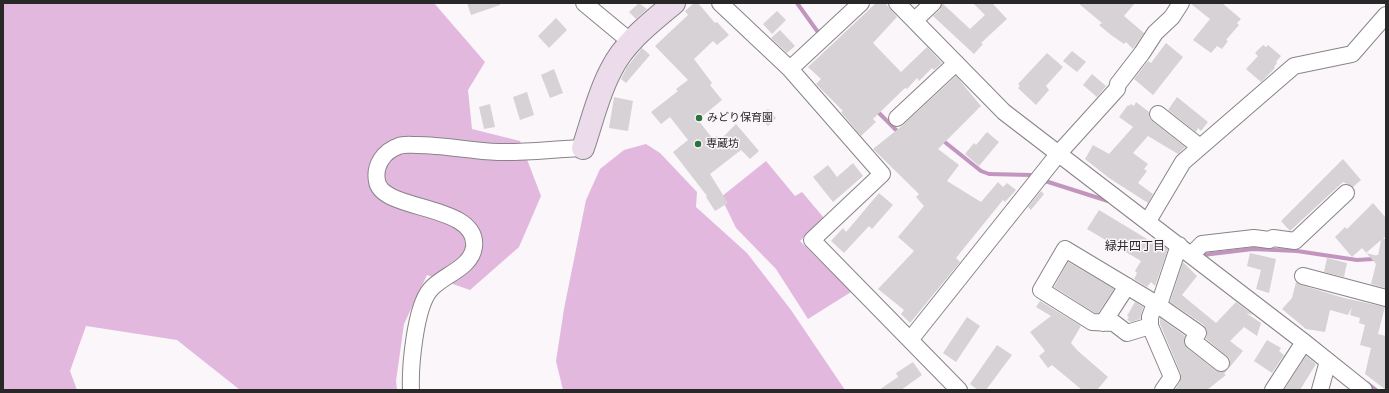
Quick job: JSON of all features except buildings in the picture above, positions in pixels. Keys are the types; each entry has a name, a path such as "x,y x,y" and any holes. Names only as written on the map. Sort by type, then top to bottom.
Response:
{"street":[{"path":"584,3 632,42"},
{"path":"411,390 410,372 421,306 430,291 439,281 467,263 474,247 472,234 461,220 384,194 377,182 377,168 384,154 400,146 437,145 498,152 582,148 611,69 632,42 674,3"},
{"path":"720,3 790,69 882,174 812,240 959,390"},
{"path":"790,69 861,3"},
{"path":"897,3 1004,112 1148,221 1364,390"},
{"path":"914,20 933,3"},
{"path":"910,340 1059,153 1105,103 1142,54 1155,33 1172,17 1181,3"},
{"path":"1148,221 1184,162 1200,147 1294,66 1352,54 1386,15"},
{"path":"897,118 956,63"},
{"path":"1158,114 1200,147"},
{"path":"1192,255 1202,244 1254,238 1269,240 1274,238 1295,241 1346,193"},
{"path":"1163,390 1172,377 1150,326 1150,317 1157,304 1179,245"},
{"path":"1150,326 1127,334 1114,323 1092,322 1041,290 1065,249 1157,304 1198,333 1193,341 1221,363"},
{"path":"1303,276 1386,298"},
{"path":"1103,323 1127,286"},
{"path":"1273,390 1304,342"},
{"path":"1320,390 1328,361"}],"shaded area":[{"path":"3,3 434,3 485,62 468,90 472,129 520,141 541,196 519,247 470,290 427,275 404,324 396,381 397,390 240,390 177,340 86,326 70,371 77,390 3,390"},
{"path":"646,144 660,153 697,192 696,207 747,253 791,310 845,390 563,390 556,361 564,309 586,200 600,169 624,150"},
{"path":"766,161 795,196 802,192 824,218 800,241 851,292 808,319 776,269 736,228 721,197"}],"waterway":[{"path":"797,3 820,35"},
{"path":"875,109 900,134"},
{"path":"941,139 981,171 989,174 1031,175 1036,178"},
{"path":"1042,180 1108,201"},
{"path":"1203,255 1253,249 1297,251 1357,260 1373,259 1386,255"},
{"path":"1367,383 1376,390"}],"place":[{"name":"みどり保育園","path":"699,118"},
{"name":"専蔵坊","path":"698,144"}],"district":[{"name":"緑井四丁目","path":"1135,247"}]}
